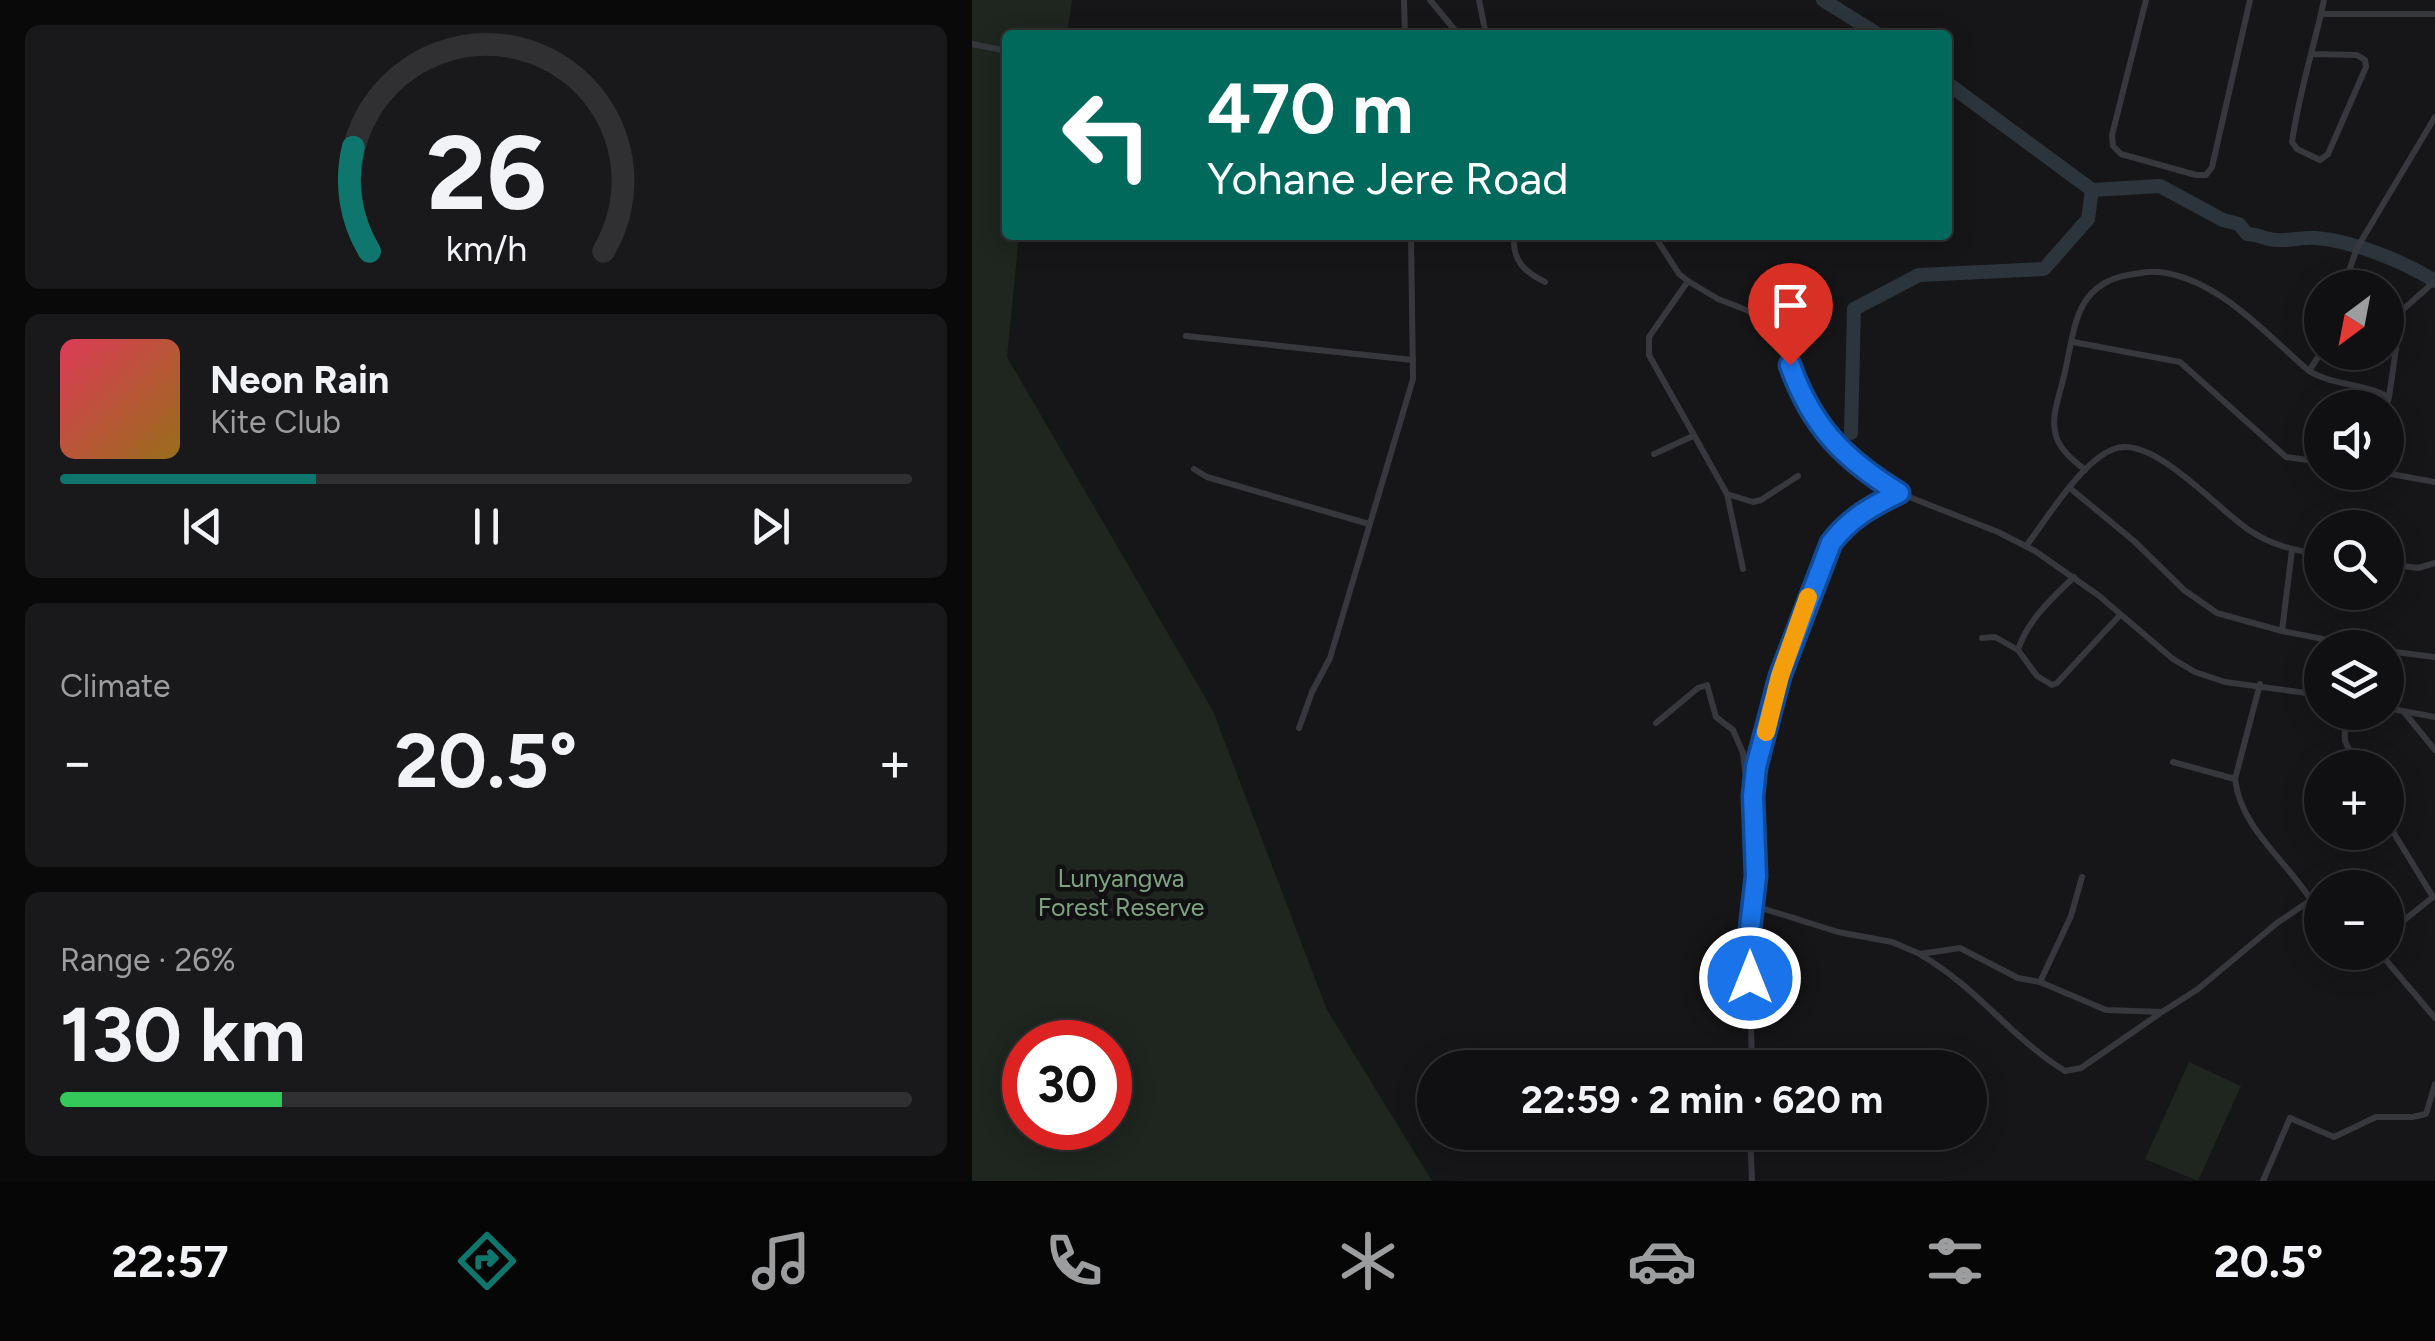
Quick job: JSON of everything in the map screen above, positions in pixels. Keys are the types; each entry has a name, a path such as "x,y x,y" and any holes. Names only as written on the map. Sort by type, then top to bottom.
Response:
{"street":[{"path":"1404,0 1405,30"},
{"path":"1430,0 1456,30"},
{"path":"1479,0 1485,30"},
{"path":"2146,0 2112,135 2113,146 2121,154 2196,175 2206,174 2212,167 2250,0"},
{"path":"2311,54 2357,56 2365,60 2366,67 2328,154 2320,160 2297,149 2292,142 2311,54 2324,0"},
{"path":"2321,14 2434,14"},
{"path":"972,44 1002,49"},
{"path":"2349,270 2357,248 2434,118"},
{"path":"1299,728 1330,658 1413,379 1410,240"},
{"path":"1514,240 1514,252 1523,270 1545,282"},
{"path":"1657,240 1688,281 1749,311 1773,329 1819,426 1849,458 1899,493 2026,546 2074,577 2173,660 2196,672 2225,682 2304,692"},
{"path":"2085,470 2068,456 2056,436 2054,417 2080,307 2094,288 2118,277 2165,272 2220,295 2309,371 2326,380 2376,390"},
{"path":"1688,281 1648,345 1656,370 1727,494 1742,570"},
{"path":"2389,390 2398,314 2434,281"},
{"path":"1186,336 1413,360"},
{"path":"2073,342 2180,362 2286,457 2304,460"},
{"path":"1654,454 1693,436"},
{"path":"2026,546 2085,470 2112,450 2126,446 2165,462 2250,531 2304,552"},
{"path":"1194,469 1207,477 1368,524"},
{"path":"1727,494 1754,502 1798,476"},
{"path":"2404,476 2434,482"},
{"path":"2071,489 2134,541 2200,604 2217,613 2304,638"},
{"path":"1752,1050 1749,938 1756,876 1753,796 1756,767 1780,676 1824,556 1842,528 1864,510 1899,493"},
{"path":"2282,631 2292,550"},
{"path":"2404,566 2418,568 2434,563"},
{"path":"2018,650 2026,628 2074,577"},
{"path":"1982,638 1996,637 2018,650 2037,676 2052,686 2120,615"},
{"path":"2404,653 2434,657"},
{"path":"2260,684 2235,779 2246,817 2304,891"},
{"path":"1656,723 1707,685 1716,717 1733,730 1743,753 1747,787 1753,796"},
{"path":"2404,712 2434,716"},
{"path":"2404,712 2434,750"},
{"path":"2173,762 2235,779"},
{"path":"2404,850 2433,898 2404,921"},
{"path":"2040,982 2070,916 2082,877"},
{"path":"1752,906 1838,932 1892,942 1920,954 1953,974 2019,1039 2065,1071 2081,1068 2198,989 2304,905"},
{"path":"1920,954 1960,948 2018,978 2040,982 2106,1010 2162,1012"},
{"path":"2394,970 2434,1018"},
{"path":"2263,1181 2290,1118 2334,1137 2376,1116 2426,1114 2434,1084"},
{"path":"1751,1150 1752,1181"}],"green space":[{"name":"Lunyangwa Forest Reserve","path":"972,0 1072,0 1068,30 1002,30 1002,240 1019,240 1007,357 1213,711 1327,1010 1432,1181 972,1181"},
{"path":"2189,1062 2241,1086 2198,1181 2145,1159"}],"waterway":[{"path":"1823,0 1871,30"},
{"path":"1952,87 2092,190 2160,186 2223,220 2239,224 2247,234 2273,240 2316,238 2346,243 2393,259 2435,281"},
{"path":"1851,433 1854,309 1919,275 2044,269 2088,219 2092,190"}],"slow traffic":[{"path":"1766,732 1780,676 1808,597"}],"route":[{"path":"1750,978 1750,919 1756,876 1753,796 1756,767 1780,676 1831,543 1864,510 1899,493 1849,458 1819,426 1790,365"}]}
